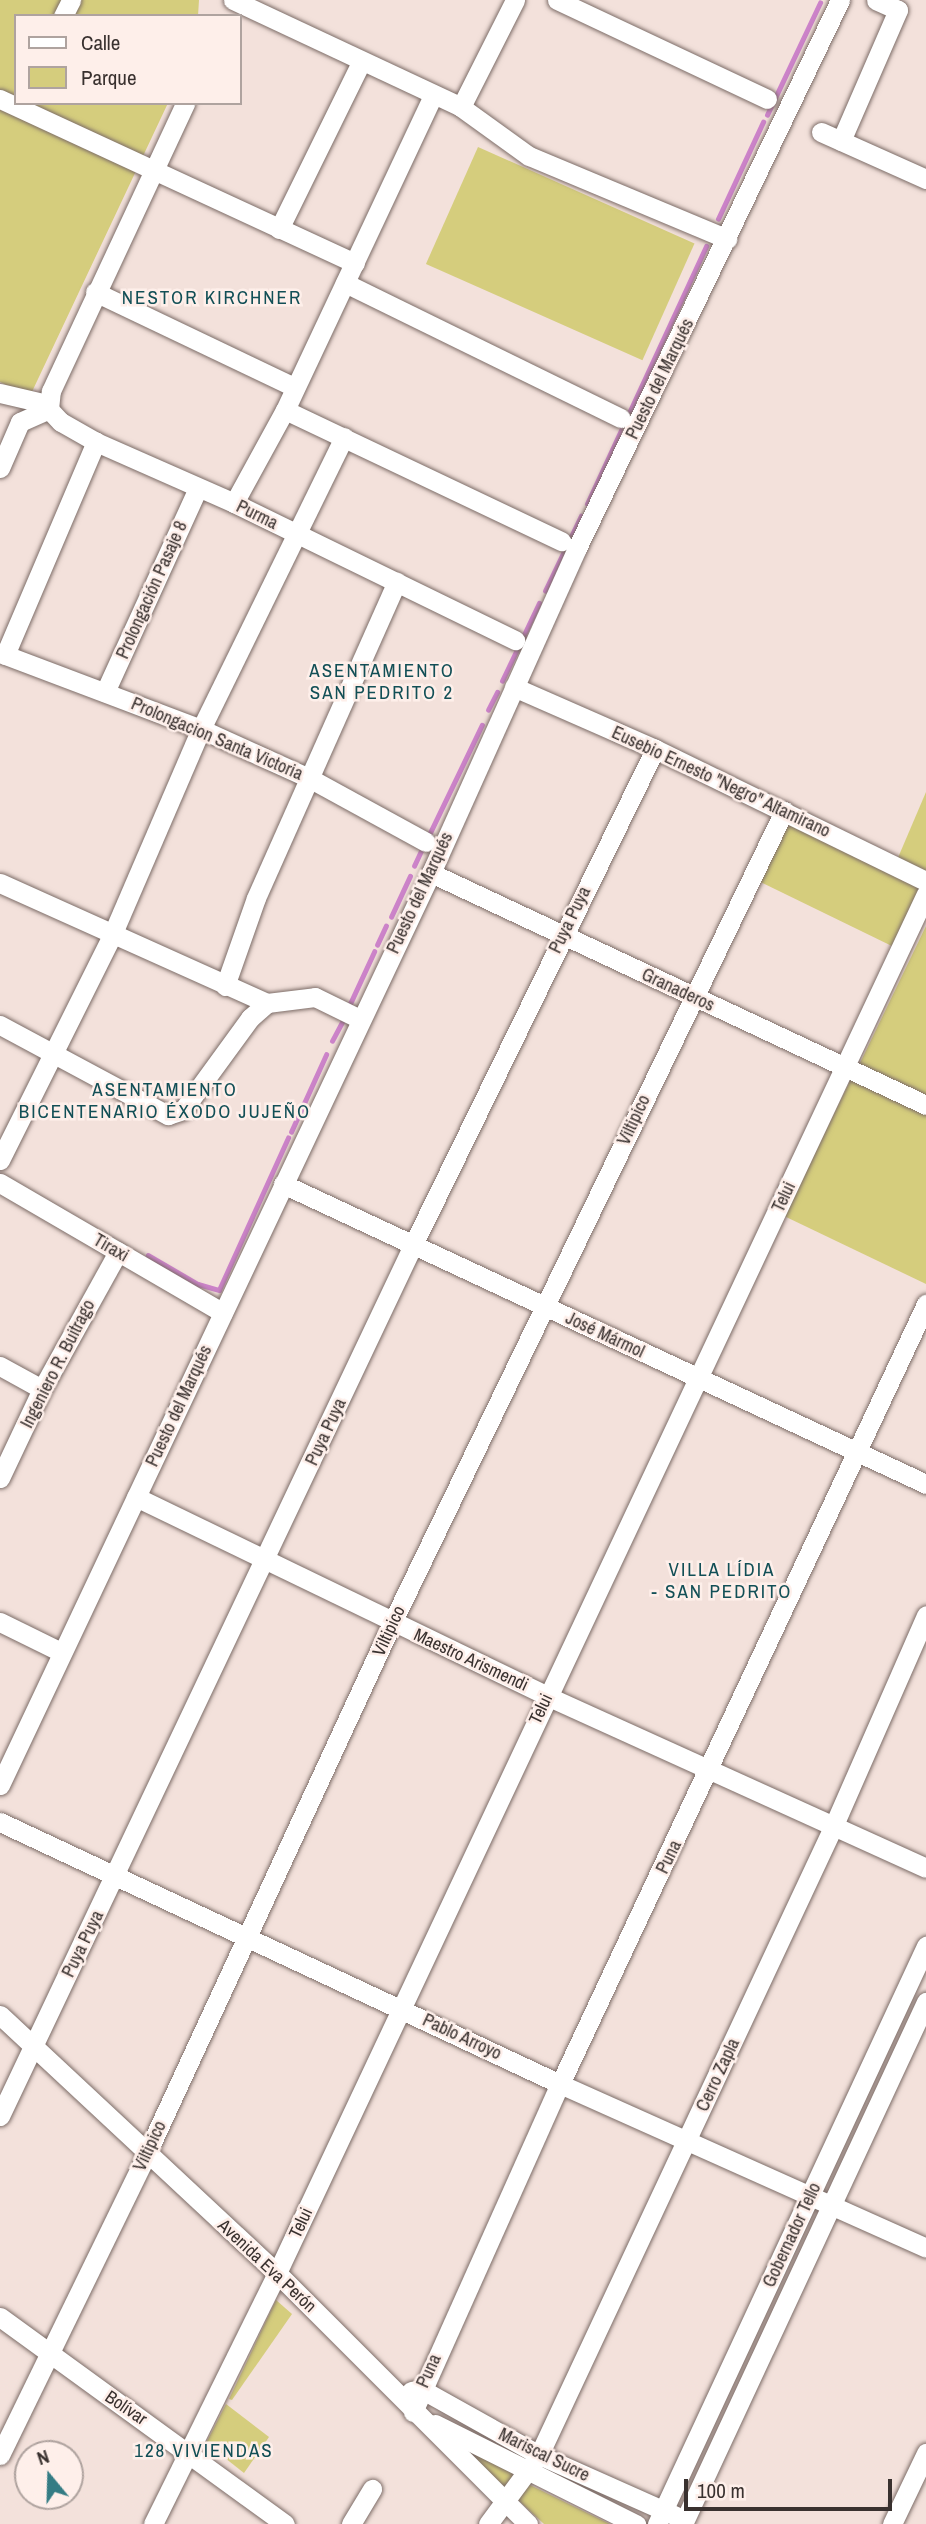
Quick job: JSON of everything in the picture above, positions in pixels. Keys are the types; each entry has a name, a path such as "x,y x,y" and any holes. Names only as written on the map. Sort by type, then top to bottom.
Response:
{"street":[{"path":"461,107 515,0"},
{"path":"557,0 767,99"},
{"name":"Puesto del Marqués","path":"0,1785 431,873 718,234 840,0"},
{"path":"841,141 898,10 876,0"},
{"path":"232,6 461,107 529,156 661,215 718,234"},
{"path":"279,229 361,62"},
{"path":"234,503 285,410 433,95"},
{"path":"15,105 355,263"},
{"path":"0,468 20,422 48,409 51,391 95,292 184,105"},
{"path":"821,132 926,180"},
{"path":"345,284 621,418"},
{"path":"95,292 294,387"},
{"name":"Purma","path":"0,393 43,403 96,442 234,503 515,640"},
{"path":"285,410 561,541"},
{"path":"0,1160 113,933 201,729 299,535 344,437"},
{"path":"2,654 96,442"},
{"name":"Prolongación Pasaje 8","path":"105,692 198,488"},
{"path":"225,986 256,898 397,582"},
{"name":"Prolongacion Santa Victoria","path":"2,654 201,729 309,778 426,842"},
{"name":"Eusebio Ernesto \"Negro\" Altamirano","path":"514,687 655,749 926,881"},
{"name":"Puya Puya","path":"0,2116 117,1877 413,1245 655,749"},
{"name":"Viltipico","path":"0,2455 147,2153 392,1623 783,811"},
{"name":"Granaderos","path":"431,873 926,1105"},
{"path":"0,883 267,1003 315,997 360,1019"},
{"name":"Telui","path":"153,2524 277,2273 402,2010 547,1696 700,1379 926,894"},
{"path":"0,1025 168,1115 183,1110 250,1018 267,1003"},
{"name":"Tiraxi","path":"0,1183 223,1312"},
{"name":"José Mármol","path":"283,1184 926,1485"},
{"name":"Ingeniero R. Buitrago","path":"0,1478 42,1389 118,1252"},
{"name":"Puna","path":"413,2412 421,2389 560,2084 712,1768 926,1304"},
{"path":"0,1366 42,1389"},
{"name":"Maestro Arismendi","path":"136,1497 547,1696 712,1768 926,1868"},
{"name":"Cerro Zapla","path":"488,2524 528,2474 539,2455 834,1825 926,1615"},
{"path":"0,1622 61,1652"},
{"name":"Pablo Arroyo","path":"0,1822 560,2084 812,2193 926,2248"},
{"name":"Gobernador Tello","path":"660,2517 926,1946"},
{"name":"Gobernador Tello","path":"687,2523 926,2002"},
{"name":"Avenida Eva Perón","path":"0,2015 277,2273 413,2412 528,2524"},
{"name":"Bolívar","path":"0,2317 48,2354 189,2451 285,2524"},
{"path":"397,2393 421,2389"},
{"name":"Mariscal Sucre","path":"421,2389 539,2455 660,2517 687,2523"},
{"name":"Mariscal Sucre","path":"413,2412 528,2474 636,2524"},
{"path":"892,2524 926,2453"},
{"path":"351,2524 372,2489"}],"green space":[{"path":"0,0 199,0 198,14 14,14 14,105 167,105 30,396 0,382"},
{"path":"478,147 695,243 642,360 426,264"},
{"path":"926,792 926,874 897,860"},
{"path":"785,816 926,885 895,948 754,879"},
{"path":"926,926 926,1096 859,1065"},
{"path":"853,1075 926,1109 926,1284 784,1216"},
{"path":"276,2300 292,2314 232,2400 229,2399"},
{"path":"226,2404 269,2437 244,2473 206,2443"},
{"path":"445,2436 521,2476 505,2491"},
{"path":"528,2484 610,2524 544,2524 516,2498"}],"waterway":[{"path":"767,115 820,3"},
{"path":"718,219 763,122"},
{"path":"587,504 706,246"},
{"path":"545,591 581,516"},
{"path":"502,681 539,603"},
{"path":"488,710 497,692"},
{"path":"428,837 482,725"},
{"path":"414,866 424,845"},
{"path":"391,917 410,876"},
{"path":"377,945 386,926"},
{"path":"349,1006 374,952"},
{"path":"332,1041 344,1018"},
{"path":"291,1132 326,1055"},
{"path":"148,1255 198,1284 219,1290 288,1138"}],"district":[{"name":"NESTOR KIRCHNER","path":"212,298"},
{"name":"ASENTAMIENTO SAN PEDRITO 2","path":"382,682"},
{"name":"ASENTAMIENTO BICENTENARIO ÉXODO JUJEÑO","path":"165,1101"},
{"name":"VILLA LÍDIA - SAN PEDRITO","path":"722,1581"},
{"name":"128 VIVIENDAS","path":"204,2451"}]}
